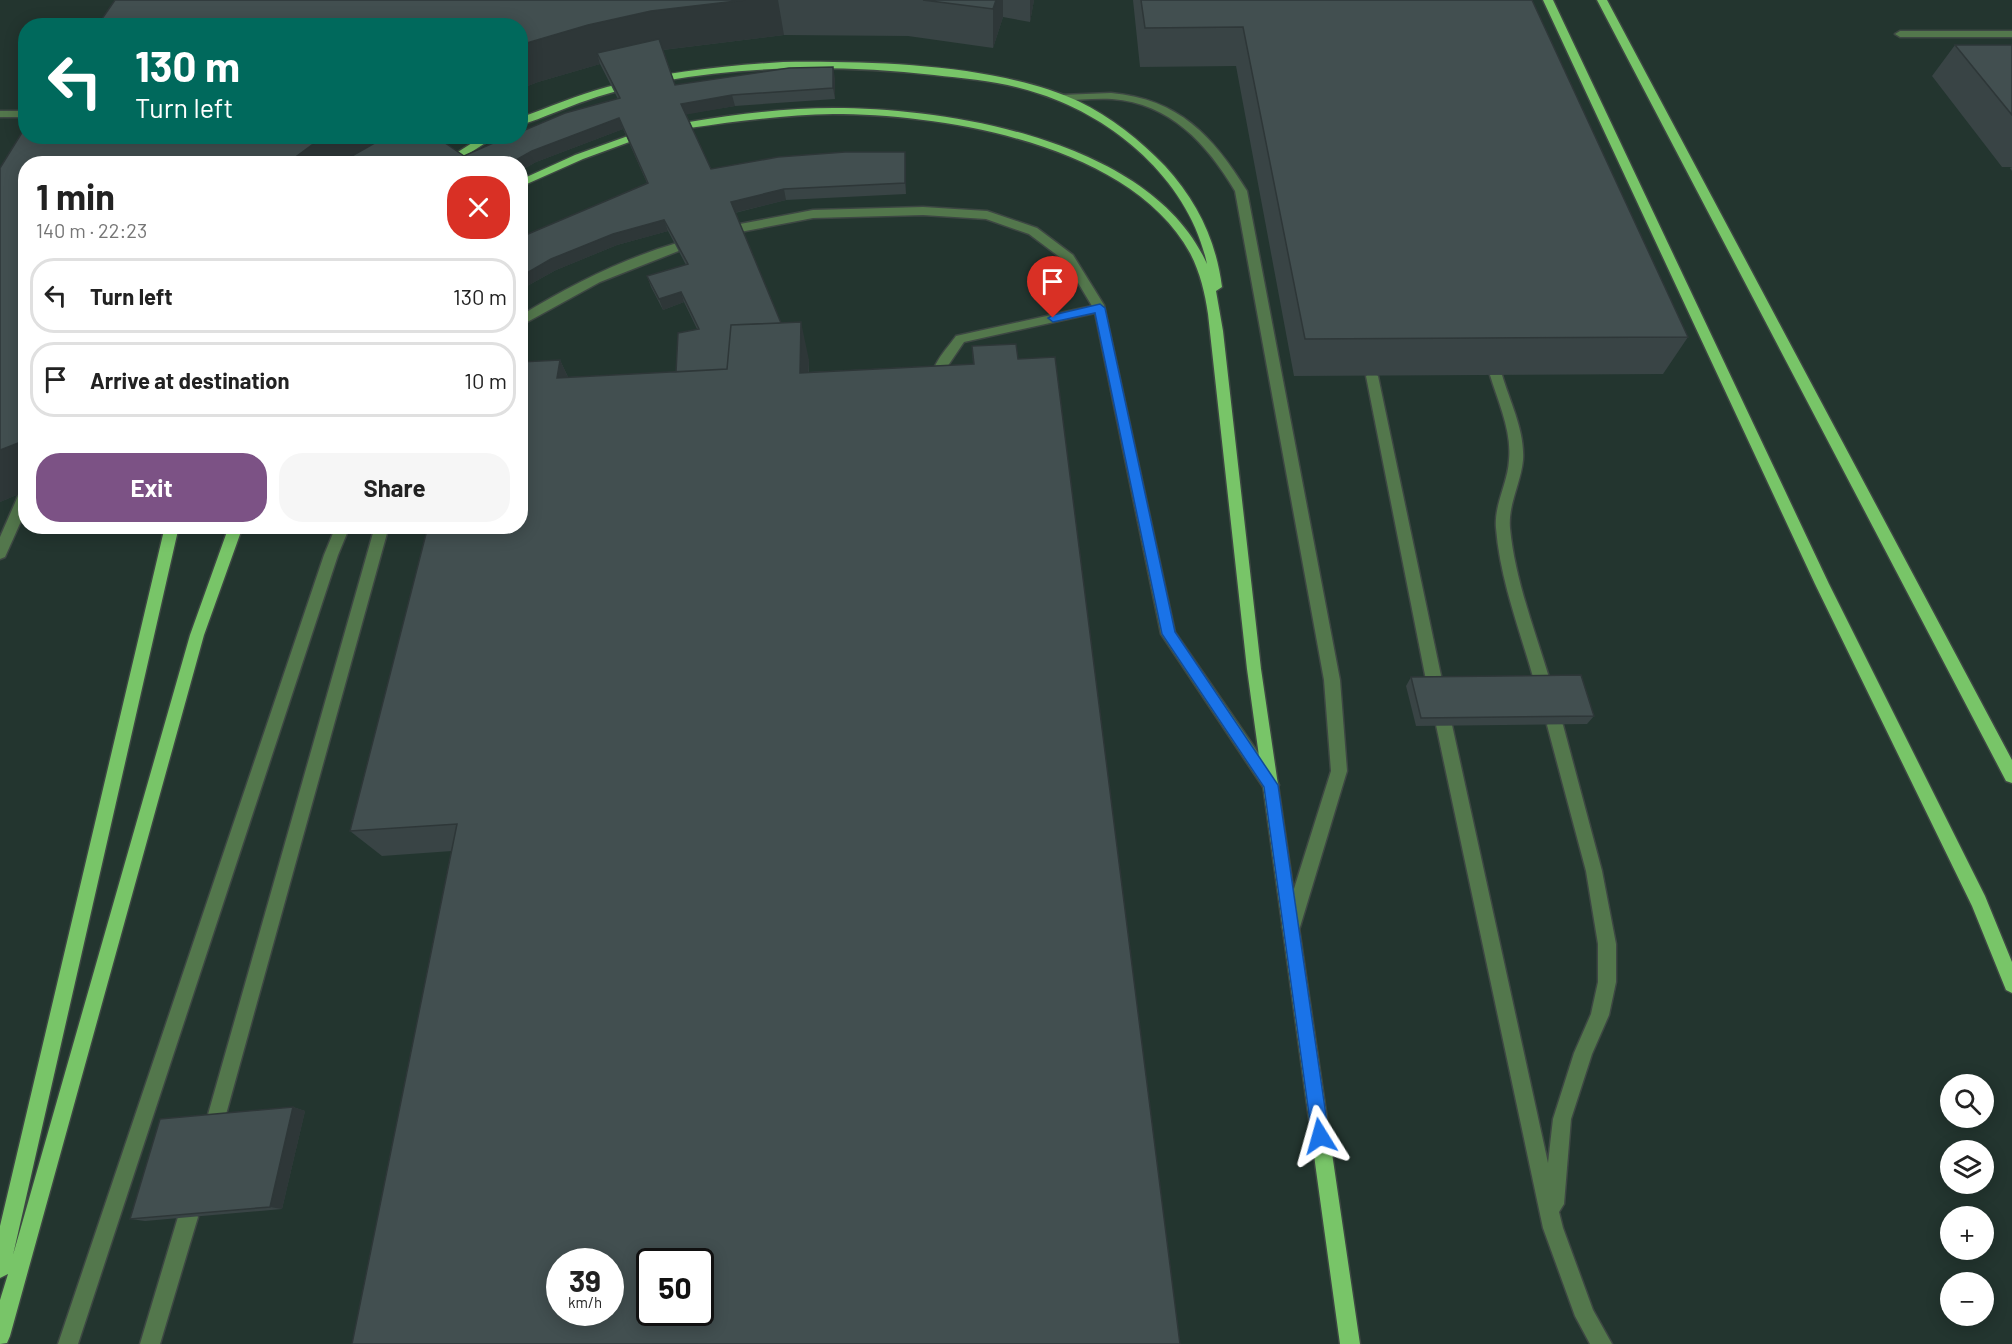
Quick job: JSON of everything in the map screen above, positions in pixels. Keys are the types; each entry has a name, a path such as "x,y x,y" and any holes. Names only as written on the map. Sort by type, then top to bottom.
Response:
{"main road":[{"path":"1548,0 1822,584 1978,902 2012,984"},
{"path":"1602,0 2012,776"},
{"path":"528,119 621,86 690,74 785,64 893,66 1006,81 1061,98 1126,134 1165,173 1189,202 1202,226 1213,268 1221,380"},
{"path":"689,125 718,119 787,113 902,115 956,121 1030,137 1091,163 1147,195 1160,206 1190,244 1202,266 1208,287 1221,380 1254,666 1350,1344"},
{"path":"528,180 579,157 628,139"},
{"path":"457,156 478,144"},
{"path":"0,1268 169,534"},
{"path":"0,1336 197,635 233,534"}],"street":[{"path":"1900,34 2012,34"},
{"path":"1061,98 1125,97 1177,114 1219,153 1240,191 1332,680 1339,771 1291,927"},
{"path":"0,114 18,114"},
{"path":"740,228 813,214 922,211 987,215 1033,231 1069,258 1100,308 1168,634 1271,785"},
{"path":"528,317 572,291 635,261 677,247"},
{"path":"938,403 939,370 960,339 1100,308"},
{"path":"1496,375 1514,440 1516,459 1505,499 1502,525 1508,560 1543,684"},
{"path":"1372,376 1435,685"},
{"path":"0,553 18,510"},
{"path":"68,1344 340,534"},
{"path":"216,1118 380,534"},
{"path":"1553,1228 1562,1119 1583,1053 1600,1015 1607,982 1607,954 1594,871 1555,724"},
{"path":"1444,725 1553,1228 1585,1316 1602,1344"},
{"path":"2001,957 2012,977"},
{"path":"150,1344 188,1217"}],"shaded area":[{"path":"0,0 2012,0 2012,1344 0,1344"}],"building":[{"path":"115,0 745,0 651,11 588,25 528,43 528,18 103,18"},
{"path":"923,0 996,0 993,9"},
{"path":"1141,0 1532,0 1688,337 1305,339 1243,27 1145,28"},
{"path":"659,39 675,85 789,68 833,67 833,88 732,95 681,104 711,169 778,157 845,152 905,152 905,183 784,189 731,202 781,323 731,325 727,369 676,372 678,333 699,329 681,292 659,299 647,276 688,264 664,220 613,234 551,259 528,272 528,234 648,183 619,118 523,156 464,156 491,144 528,144 528,129 565,113 620,98 597,53"},
{"path":"1955,45 2012,45 2012,115"},
{"path":"18,139 18,144 313,144 297,156 18,156 18,443 0,450 0,168"},
{"path":"373,144 447,144 464,156 352,156"},
{"path":"801,322 800,373 974,364 972,346 1016,344 1018,359 1055,357 1180,1344 352,1344 457,824 350,831 426,534 528,534 528,362 560,360 557,378 727,369 731,325"},
{"path":"1581,675 1594,716 1421,718 1411,677"},
{"path":"293,1107 270,1207 130,1219 160,1119"}],"route":[{"path":"1053,318 1100,308 1168,634 1271,785 1320,1136"}]}
